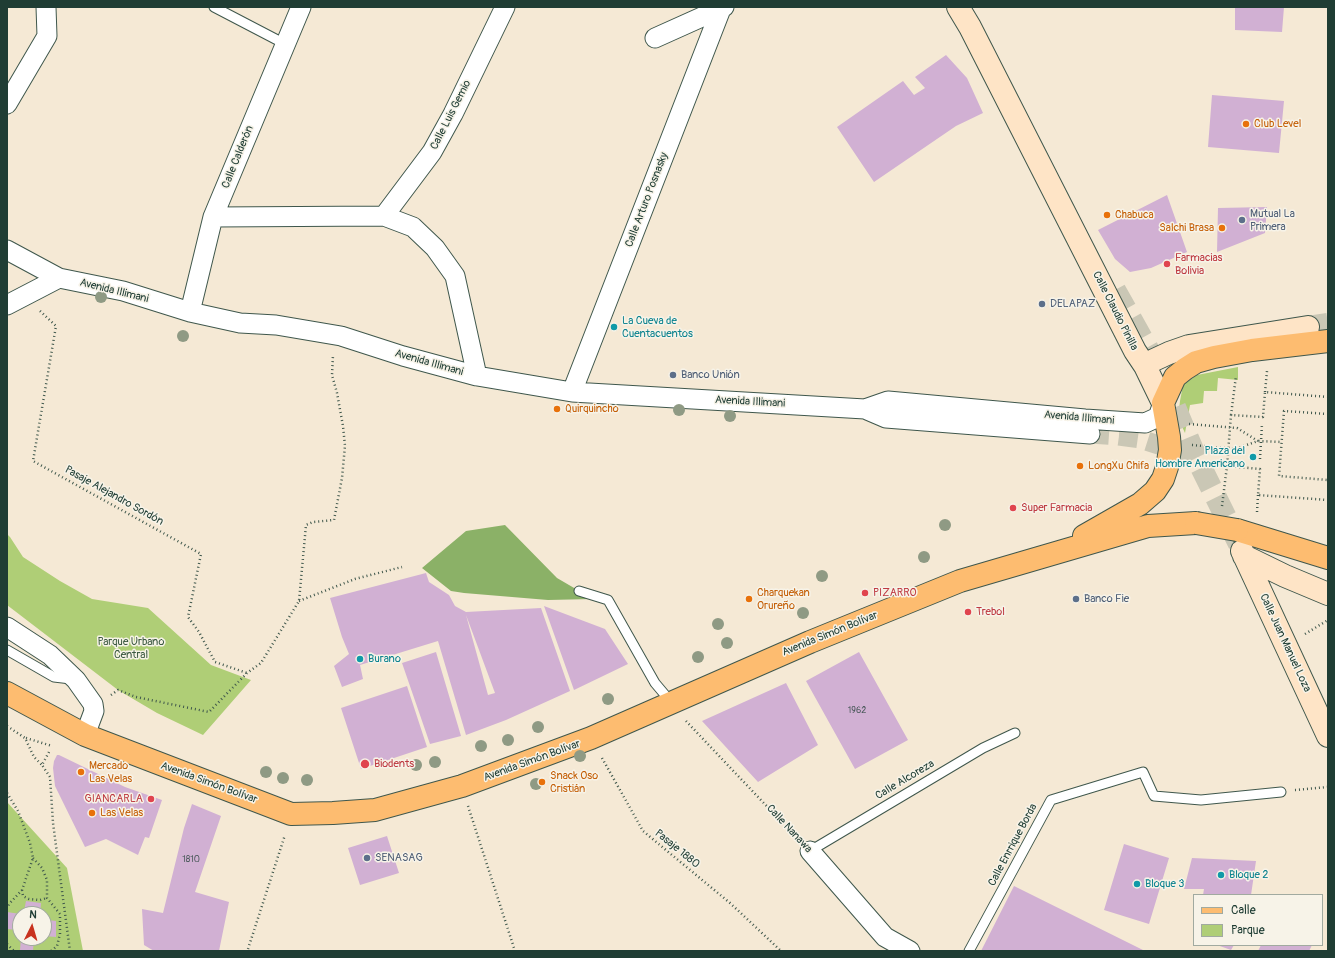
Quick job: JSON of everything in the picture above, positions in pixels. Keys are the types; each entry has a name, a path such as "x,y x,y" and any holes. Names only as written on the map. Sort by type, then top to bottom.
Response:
{"main road":[{"name":"Calle Claudio Pinilla","path":"958,7 970,27 1163,402 1169,437 1170,450 1167,467 1163,479 1155,491 1128,512 1049,555"},
{"name":"Calle Claudio Pinilla","path":"970,27 988,50"},
{"path":"1145,366 1169,353 1189,346 1308,327"},
{"path":"1163,402 1175,377 1196,362 1252,350 1328,341"},
{"path":"1049,555 1148,526 1196,523 1241,546 1285,576 1328,594"},
{"path":"1241,546 1328,558"},
{"name":"Calle Juan Manuel Loza","path":"1241,546 1328,736"},
{"name":"Avenida Simón Bolívar","path":"7,693 86,735 291,814 375,810 462,786 591,738 810,642 960,581 1049,555"}],"street":[{"path":"7,104 47,36 46,7"},
{"name":"Calle Calderón","path":"190,312 213,217 301,7"},
{"name":"Calle Luis Gemio","path":"384,216 432,152 504,7"},
{"name":"Calle Arturo Posnasky","path":"655,38 723,8"},
{"name":"Calle Arturo Posnasky","path":"572,392 723,8"},
{"path":"213,217 384,216 413,227 435,248 455,276 477,376"},
{"name":"Avenida Illimani","path":"7,250 59,278 123,292 190,312 240,323 276,325 341,336 403,356 477,376 572,392 866,409 886,418 1090,434"},
{"path":"7,305 59,278"},
{"name":"Avenida Illimani","path":"866,409 888,401 1145,423 1158,417 1163,402"},
{"path":"7,627 50,655 76,680 93,704 94,711 86,735"},
{"name":"Calle Nanawa","path":"810,851 885,937 910,951"}],"lane":[{"path":"214,7 285,44"},
{"path":"579,591 608,600 655,683 671,702"},
{"path":"7,650 54,677 76,680"},
{"name":"Calle Alcoreza","path":"810,851 983,748 1015,734"},
{"name":"Calle Enrrique Borda","path":"969,951 1051,800 1143,772 1154,796 1201,800 1280,792"}],"path":[{"name":"Pasaje Alejandro Sordón","path":"40,310 56,326 33,461 201,554 188,617 199,632 215,662 247,673"},
{"path":"118,690 136,697 209,712 247,673 261,663 299,601 306,525 313,522 334,520 342,478 345,446 337,392 332,375 334,353 341,336"},
{"path":"1231,415 1263,417 1267,365"},
{"path":"1222,513 1236,369"},
{"path":"1265,392 1328,397"},
{"path":"1328,414 1284,411 1279,476 1328,480"},
{"path":"1188,424 1236,428 1260,441"},
{"path":"1260,459 1262,424"},
{"path":"1184,444 1235,449 1260,441 1282,442"},
{"path":"1227,466 1260,469 1256,519"},
{"path":"1258,495 1328,500"},
{"path":"299,601 355,579 402,567"},
{"path":"1302,636 1328,620"},
{"name":"Calle Nanawa","path":"671,702 682,717 810,851"},
{"path":"7,726 25,738 52,746"},
{"path":"25,738 34,757 42,765 50,777 53,823 70,951"},
{"name":"Pasaje 1880","path":"591,738 643,831 730,903 781,951"},
{"path":"42,765 49,752"},
{"path":"462,786 515,951"},
{"path":"1280,792 1328,787"},
{"path":"7,793 18,810 30,843 33,858 22,890 8,904 7,908"},
{"path":"248,949 291,814"},
{"path":"33,858 42,868 47,880 47,898 60,914 60,934 57,946 51,951"},
{"path":"22,890 23,896 29,899 40,900 47,898"},
{"path":"7,944 14,951"}],"green space":[{"path":"1238,367 1238,380 1218,378 1217,391 1204,391 1203,403 1190,405 1185,433 1178,418 1183,385 1197,375"},
{"path":"505,525 557,578 593,599 548,600 451,591 422,568 466,531"},
{"name":"Parque Urbano Central","path":"7,534 23,557 60,581 92,599 148,608 211,665 251,680 203,735 157,713 118,690 7,605"},
{"path":"7,802 67,868 83,951 7,951"}],"building":[{"path":"1235,7 1284,7 1282,32 1235,30"},
{"path":"946,55 967,78 983,113 956,126 874,182 837,127 903,81 914,95 925,88 915,77"},
{"name":"Club Level","path":"1212,95 1284,101 1279,153 1208,147"},
{"path":"1167,195 1187,252 1151,268 1130,272 1115,259 1098,230"},
{"name":"Mutual La Primera","path":"1267,207 1265,233 1217,252 1218,208"},
{"name":"Burano","path":"426,573 429,582 449,595 455,606 466,612 541,608 570,691 506,720 466,735 438,641 360,665 363,679 342,687 334,666 349,654 330,598","holes":["466,615 495,693 488,695"]},
{"path":"544,606 605,629 628,664 574,690"},
{"path":"436,652 461,736 430,744 402,663"},
{"path":"859,652 908,740 855,769 806,681"},
{"path":"786,683 818,745 758,782 702,721"},
{"path":"407,686 427,747 361,769 341,708"},
{"name":"Las Velas","path":"57,755 125,787 162,800 149,838 145,837 138,855 106,839 85,847 55,786 53,768"},
{"path":"192,804 221,816 195,892 229,902 219,951 154,951 144,945 142,909 163,913 184,828"},
{"name":"SENASAG","path":"387,836 399,873 360,885 348,848"},
{"name":"Bloque 3","path":"1124,844 1169,858 1149,924 1104,910"},
{"name":"Bloque 2","path":"1192,858 1256,861 1251,894 1203,894 1204,889 1184,889"},
{"path":"1014,886 1145,951 981,951"},
{"path":"26,901 41,903 41,906 25,906"},
{"path":"7,912 12,913 12,930 7,929"},
{"path":"52,920 56,921 56,937 52,937"},
{"path":"20,946 33,946 33,951 20,950"},
{"path":"1220,946 1233,946 1231,950"},
{"path":"1260,946 1312,946 1309,951 1258,951"}],"tunnel":[{"path":"1115,290 1158,367 1196,457 1239,544"},
{"path":"1308,327 1328,324"},
{"path":"1090,434 1140,439 1196,457"}],"place":[{"name":"Club Level","path":"1246,124"},
{"name":"Chabuca","path":"1107,215"},
{"name":"Mutual La Primera","path":"1242,220"},
{"name":"Salchi Brasa","path":"1222,228"},
{"name":"Farmacias Bolivia","path":"1167,264"},
{"name":"DELAPAZ","path":"1042,304"},
{"name":"La Cueva de Cuentacuentos","path":"614,327"},
{"name":"Banco Unión","path":"673,375"},
{"name":"Quirquincho","path":"557,409"},
{"name":"Plaza del Hombre Americano","path":"1253,457"},
{"name":"LongXu Chifa","path":"1080,466"},
{"name":"Super Farmacia","path":"1013,508"},
{"name":"PIZARRO","path":"865,593"},
{"name":"Charquekan Orureño","path":"749,599"},
{"name":"Banco Fie","path":"1076,599"},
{"name":"Trebol","path":"968,612"},
{"name":"Burano","path":"360,659"},
{"name":"Biodents","path":"365,764"},
{"name":"Mercado Las Velas","path":"81,772"},
{"name":"Snack Oso Cristián","path":"542,782"},
{"name":"GIANCARLA","path":"151,799"},
{"name":"Las Velas","path":"92,813"},
{"name":"SENASAG","path":"367,858"},
{"name":"Bloque 2","path":"1221,875"},
{"name":"Bloque 3","path":"1137,884"}]}
